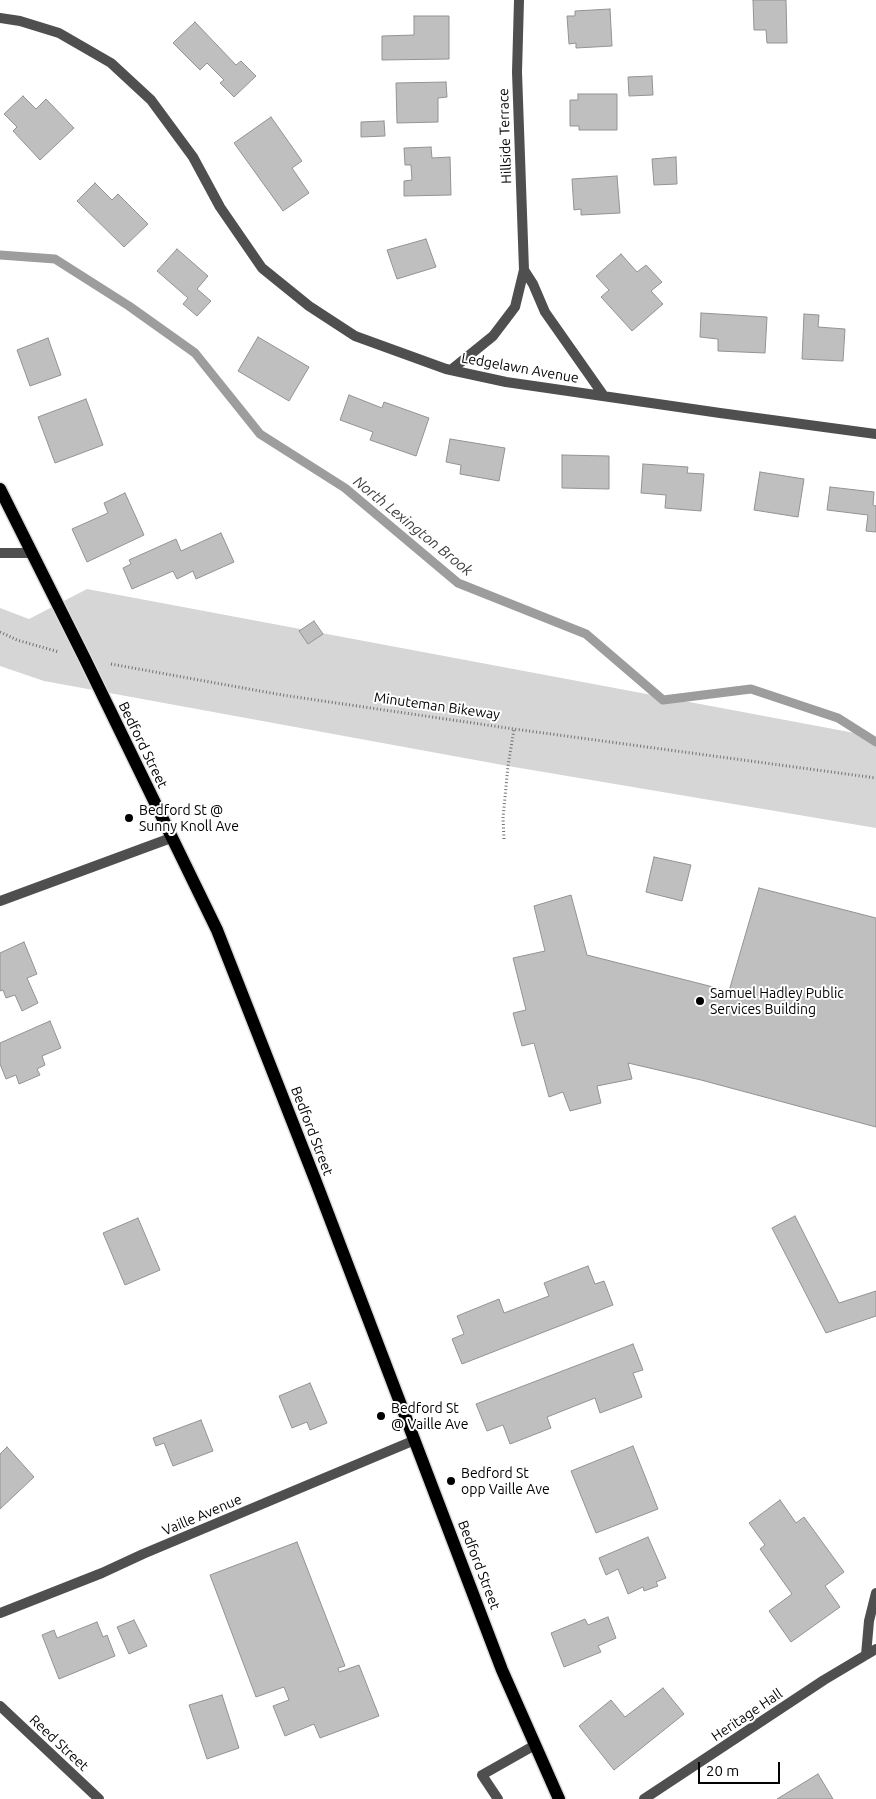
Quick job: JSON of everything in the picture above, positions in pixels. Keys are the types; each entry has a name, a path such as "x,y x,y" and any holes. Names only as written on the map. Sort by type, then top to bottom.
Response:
{"main road":[{"name":"Bedford Street","path":"0,489 217,930 319,1190 502,1670 559,1799"}],"street":[{"name":"Hillside Terrace","path":"451,370 492,336 515,306 524,270 517,72 519,0"},
{"name":"Ledgelawn Avenue","path":"0,18 20,21 59,33 118,69 151,100 188,151 220,207 262,268 309,306 356,336 451,370 506,382 876,434"},
{"name":"Hillside Terrace","path":"524,270 533,284 545,312 604,396"},
{"path":"0,554 31,553"},
{"path":"0,901 171,838"},
{"name":"Vaille Avenue","path":"0,1613 102,1573 415,1440"},
{"path":"866,1655 868,1621 876,1593"},
{"name":"Heritage Hall","path":"644,1799 824,1680 876,1650"},
{"name":"Reed Street","path":"0,1706 99,1799"},
{"path":"498,1799 482,1775 536,1745"}],"path":[{"name":"Minuteman Bikeway","path":"0,632 17,640 85,659 282,695 514,729 876,778"},
{"path":"504,839 503,818 514,729"}],"shaded area":[{"path":"87,589 876,737 876,828 508,766 44,681 0,666 0,608 29,619"}],"building":[{"path":"753,0 786,0 787,43 767,43 766,30 754,30"},
{"path":"610,9 612,46 576,48 576,43 569,44 567,16 575,16 575,11"},
{"path":"414,16 449,16 449,59 382,60 382,36 414,35"},
{"path":"195,22 236,65 241,61 256,76 234,97 220,83 224,80 207,63 200,70 173,43"},
{"path":"652,76 653,95 629,96 628,77"},
{"path":"446,82 447,97 438,98 438,122 397,123 396,83"},
{"path":"578,94 617,94 617,130 579,130 579,126 570,126 570,100 578,100"},
{"path":"23,96 36,109 46,99 74,128 40,160 13,131 17,127 4,114"},
{"path":"271,117 302,161 292,168 309,193 283,211 234,143"},
{"path":"384,121 385,136 361,137 361,122"},
{"path":"431,147 432,158 450,157 451,195 404,196 404,181 412,180 411,165 405,165 404,148"},
{"path":"676,157 677,184 654,185 652,159"},
{"path":"617,176 620,213 581,215 581,209 574,210 572,179"},
{"path":"95,183 112,200 118,194 148,224 124,247 77,201"},
{"path":"426,239 436,267 397,279 387,250"},
{"path":"177,249 208,276 197,289 211,301 197,316 183,304 188,298 157,271"},
{"path":"621,254 637,272 646,265 662,282 651,291 663,304 632,331 601,297 609,290 596,276"},
{"path":"701,313 767,317 765,353 718,351 718,339 700,337"},
{"path":"804,314 819,315 818,327 845,329 843,361 802,359"},
{"path":"258,337 309,367 289,401 238,371"},
{"path":"48,338 61,375 30,386 17,350"},
{"path":"349,395 382,408 384,402 429,418 416,456 370,440 373,432 340,420"},
{"path":"86,399 103,445 55,463 38,417"},
{"path":"450,439 505,448 499,481 460,474 461,465 446,462"},
{"path":"562,455 609,456 609,489 562,488"},
{"path":"643,464 688,467 687,473 704,474 701,511 665,508 666,495 641,493"},
{"path":"760,472 804,479 798,517 754,510"},
{"path":"830,487 874,492 873,505 876,506 876,532 866,531 868,515 827,510"},
{"path":"125,493 144,535 87,562 72,529 108,513 104,503"},
{"path":"221,533 234,562 196,579 193,571 177,579 173,571 132,589 123,568 131,564 129,560 176,539 181,551"},
{"path":"314,621 323,634 308,644 299,631"},
{"path":"654,857 691,865 682,901 646,892"},
{"name":"Samuel Hadley Public Services Building","path":"759,888 876,918 876,1127 701,1080 628,1063 632,1079 597,1086 601,1103 570,1111 563,1092 549,1097 534,1043 522,1046 513,1013 526,1010 513,958 545,951 534,906 571,895 587,955 729,991"},
{"path":"24,942 37,974 27,978 38,1003 22,1011 15,995 6,998 3,990 0,991 0,953"},
{"path":"50,1021 61,1048 42,1056 45,1065 37,1069 40,1075 19,1084 16,1075 6,1079 0,1064 0,1043"},
{"path":"795,1216 839,1303 876,1291 876,1316 826,1333 772,1228"},
{"path":"138,1218 160,1270 125,1285 103,1233"},
{"path":"588,1266 595,1284 604,1281 613,1305 462,1364 452,1339 464,1334 457,1316 499,1299 504,1313 549,1296 544,1283"},
{"path":"633,1344 643,1370 633,1373 642,1397 600,1413 595,1398 547,1417 551,1428 510,1444 503,1425 487,1431 476,1404"},
{"path":"310,1383 327,1423 310,1430 307,1422 292,1428 279,1396"},
{"path":"201,1420 213,1451 173,1466 164,1443 156,1446 153,1438"},
{"path":"633,1446 658,1509 596,1533 571,1471"},
{"path":"7,1447 34,1477 0,1509 0,1454"},
{"path":"780,1500 796,1523 804,1517 844,1572 825,1586 840,1607 791,1642 769,1611 792,1594 760,1549 765,1545 749,1523"},
{"path":"648,1537 666,1578 656,1582 658,1586 644,1591 643,1587 628,1594 618,1569 606,1575 599,1558"},
{"path":"297,1542 345,1666 338,1668 339,1672 359,1665 379,1716 320,1738 314,1724 285,1736 273,1706 289,1700 284,1687 256,1697 210,1575"},
{"path":"608,1617 616,1638 598,1646 601,1652 564,1667 551,1633 585,1619 588,1625"},
{"path":"134,1620 147,1646 129,1654 117,1627"},
{"path":"97,1622 103,1637 107,1635 115,1656 59,1679 42,1635 54,1630 57,1638"},
{"path":"663,1688 684,1714 614,1770 579,1726 611,1700 625,1717"},
{"path":"222,1695 239,1748 207,1759 189,1705"},
{"path":"818,1774 833,1799 777,1799"}],"waterway":[{"name":"North Lexington Brook","path":"0,255 55,259 129,306 195,353 260,434 345,488 458,583 586,634 663,700 751,689 838,718 876,742"}],"place":[{"name":"Bedford St @ Sunny Knoll Ave","path":"129,818"},
{"name":"Samuel Hadley Public Services Building","path":"700,1001"},
{"name":"Bedford St @ Vaille Ave","path":"381,1416"},
{"name":"Bedford St opp Vaille Ave","path":"451,1481"}]}
